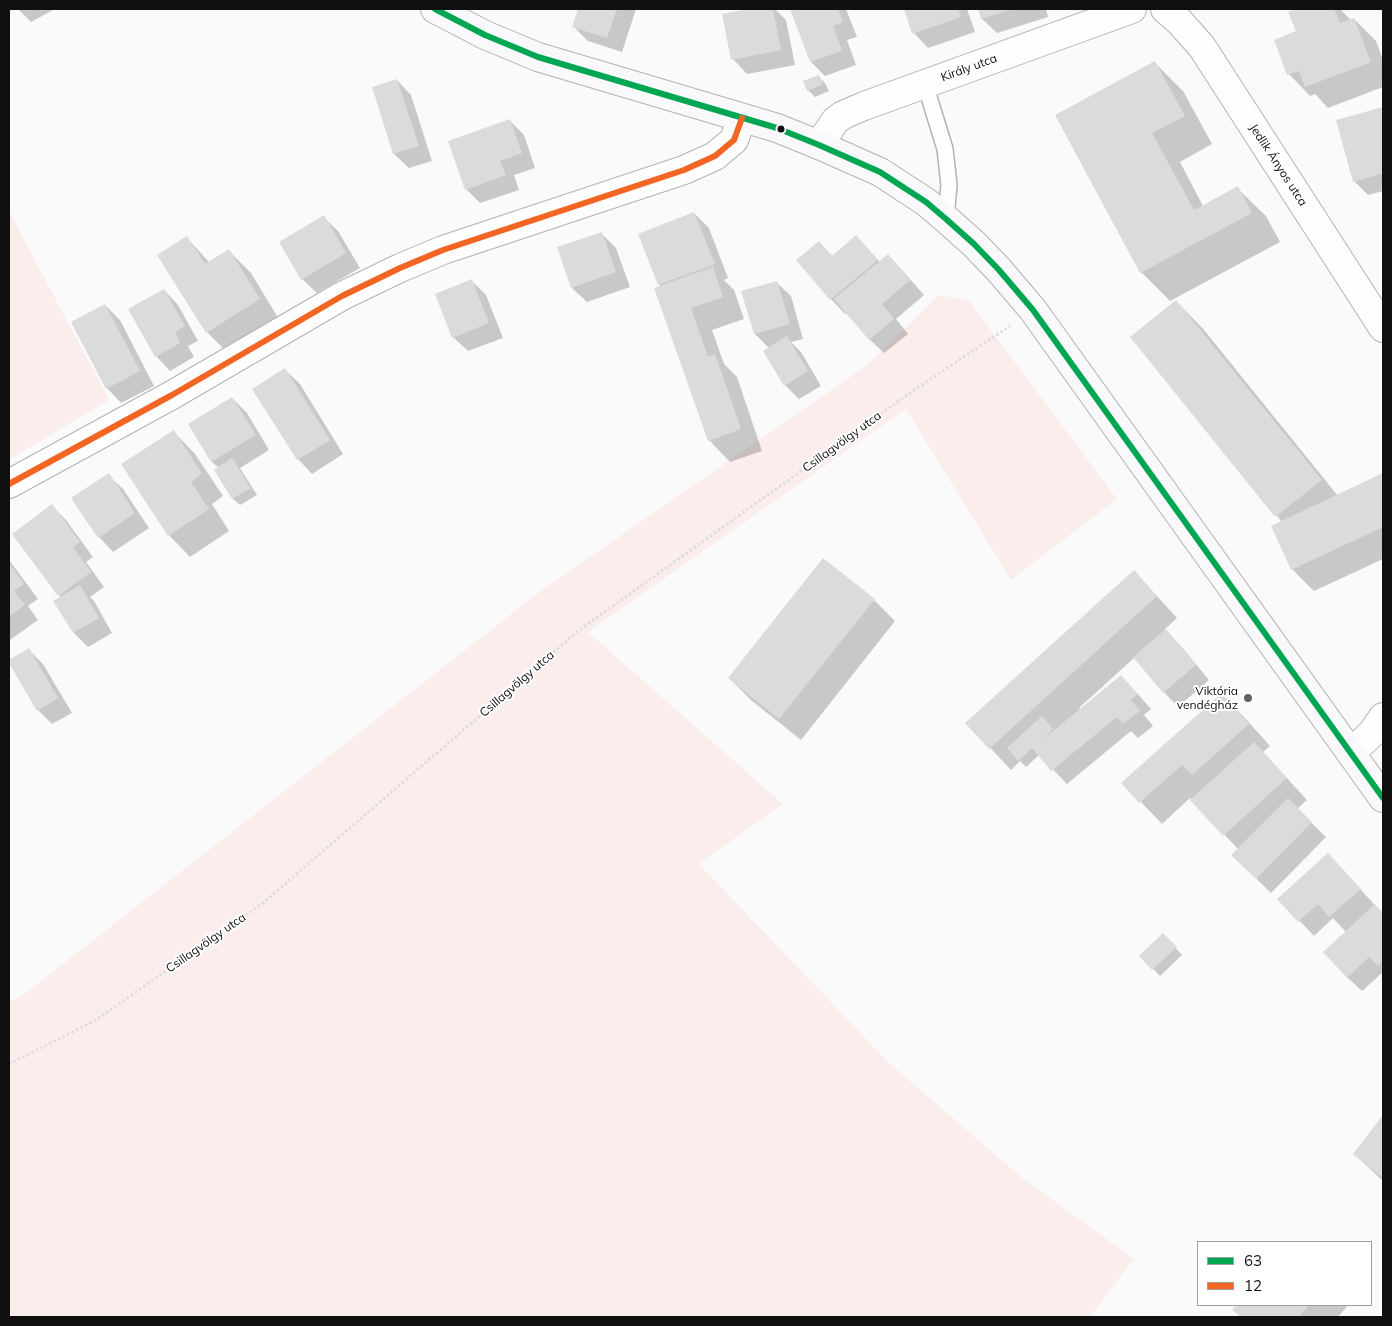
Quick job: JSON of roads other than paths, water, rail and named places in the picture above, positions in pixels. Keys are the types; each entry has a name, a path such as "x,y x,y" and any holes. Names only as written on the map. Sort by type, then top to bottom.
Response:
{"main road":[{"path":"435,9 485,35 538,57 777,128 880,172 926,202 974,244 1000,270 1033,310 1383,798"}],"street":[{"name":"Király utca","path":"819,145 834,121 843,115 1132,9"},
{"name":"Jedlik Ányos utca","path":"1166,9 1202,47 1383,328"},
{"path":"9,484 172,395 342,296 400,268 442,250 684,170 715,156 734,140 742,118"},
{"path":"1351,753 1372,733 1383,717"}],"lane":[{"path":"925,84 945,148 948,186 946,219"}],"place":[{"name":"Viktória vendégház","path":"1248,698"}]}
